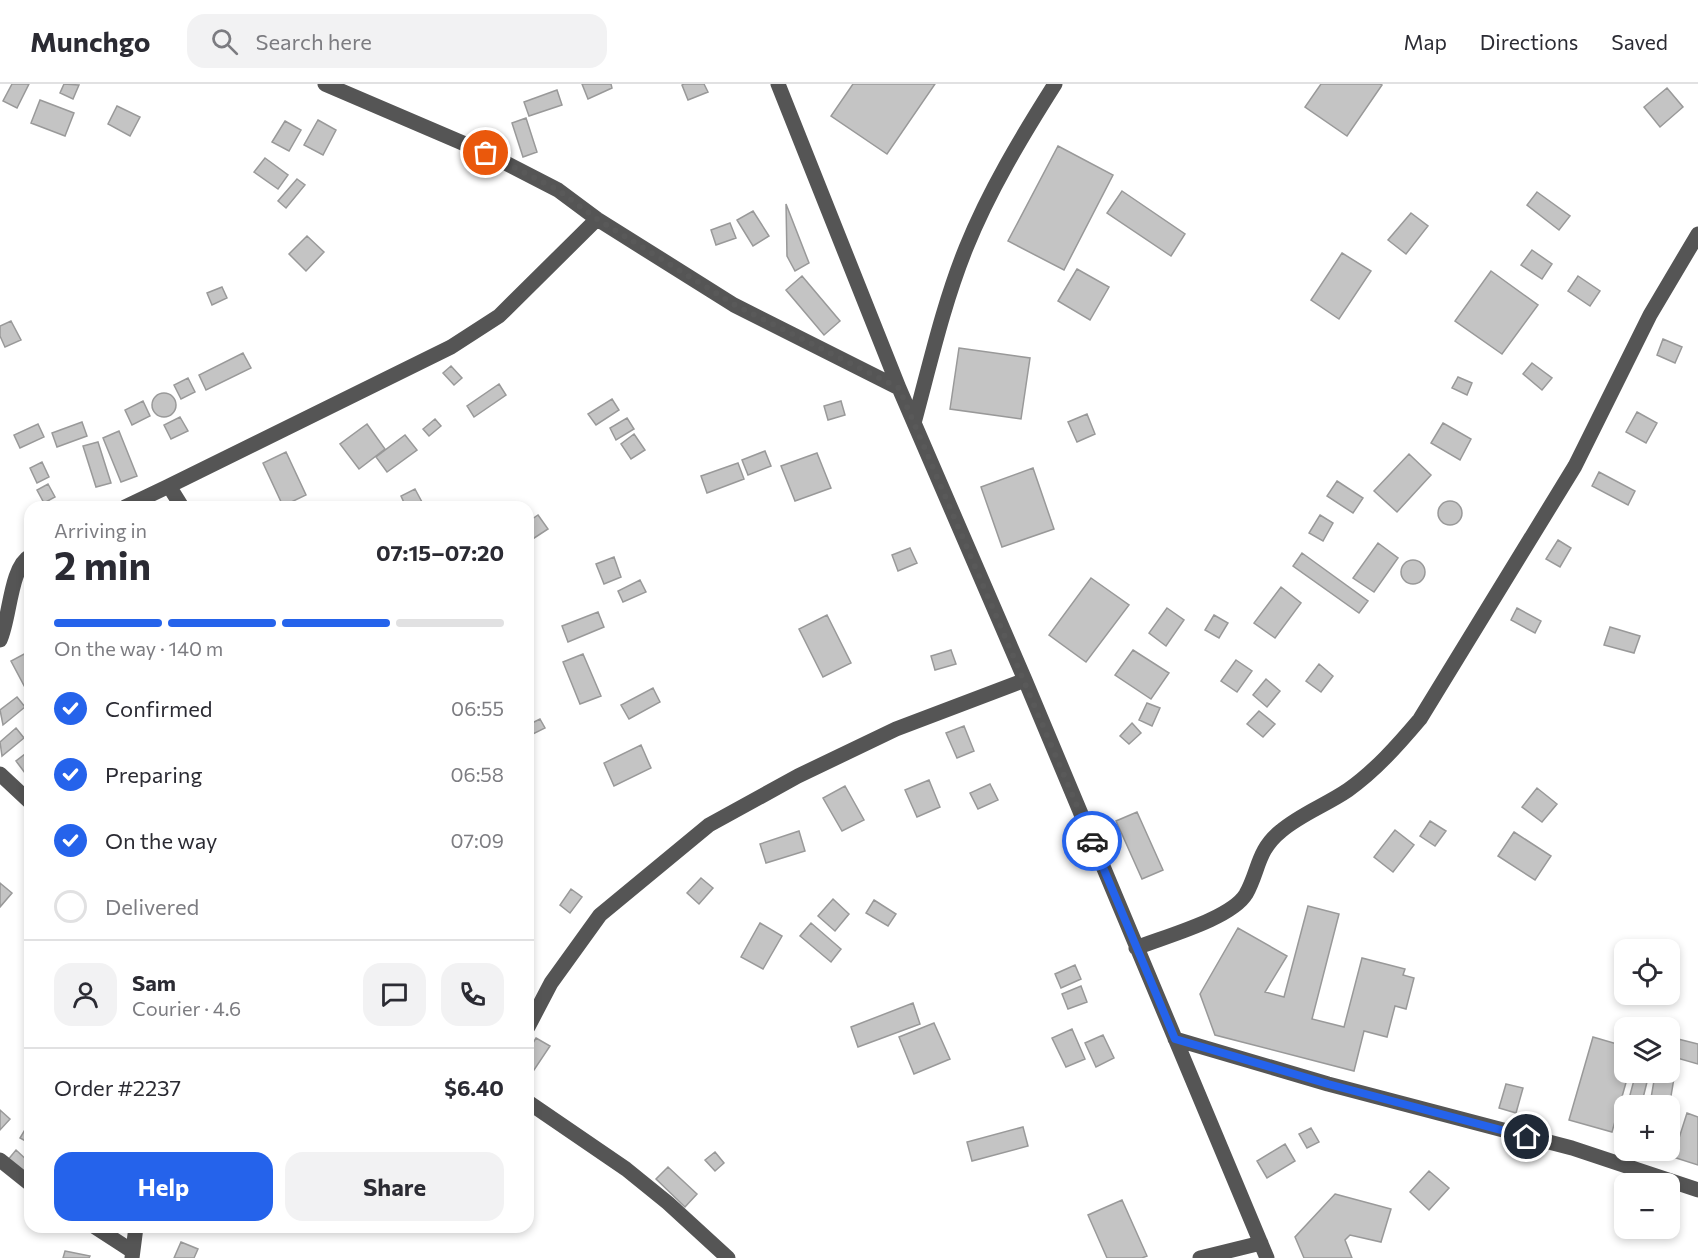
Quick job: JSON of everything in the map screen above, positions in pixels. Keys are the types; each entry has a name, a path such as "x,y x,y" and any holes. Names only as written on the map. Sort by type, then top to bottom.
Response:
{"street":[{"path":"325,84 486,153 558,190 597,219 735,305 899,388"},
{"path":"778,84 899,388 1025,680 1267,1258"},
{"path":"914,423 945,306 967,246 1015,148 1055,84"},
{"path":"138,501 450,347 499,316 597,219"},
{"path":"1136,948 1222,914 1236,905 1246,894 1252,873 1268,844 1280,831 1348,790 1395,749 1420,719 1575,466 1650,315 1698,234"},
{"path":"169,486 178,501"},
{"path":"0,640 7,626 16,579 24,562"},
{"path":"534,1016 551,983 600,915 709,825 798,776 896,729 1025,680"},
{"path":"0,774 24,796"},
{"path":"1175,1039 1328,1084 1572,1148 1698,1190"},
{"path":"534,1106 626,1169 668,1203 728,1258"},
{"path":"0,1160 24,1179"},
{"path":"103,1233 132,1254 135,1233"},
{"path":"1200,1258 1261,1243"}],"building":[{"path":"12,84 29,84 17,108 3,101"},
{"path":"64,84 79,85 73,99 60,93"},
{"path":"582,84 611,84 612,88 588,99"},
{"path":"704,84 708,92 688,100 682,85"},
{"path":"853,84 935,84 887,154 831,116"},
{"path":"1321,84 1382,85 1347,136 1305,107"},
{"path":"1667,88 1683,107 1660,127 1644,107"},
{"path":"557,90 562,105 529,116 524,102"},
{"path":"40,100 74,113 65,136 31,123"},
{"path":"117,106 140,117 130,136 108,124"},
{"path":"526,118 537,152 523,157 512,123"},
{"path":"318,120 336,130 323,155 304,145"},
{"path":"285,121 301,130 289,151 272,142"},
{"path":"1058,146 1113,175 1064,270 1008,241"},
{"path":"265,158 288,175 278,189 254,172"},
{"path":"297,179 305,185 286,208 278,201"},
{"path":"1122,191 1185,234 1171,256 1107,213"},
{"path":"1537,192 1570,216 1559,230 1527,205"},
{"path":"786,204 809,263 795,271 787,256"},
{"path":"753,211 769,236 753,246 737,220"},
{"path":"1411,213 1428,226 1406,254 1388,240"},
{"path":"730,223 736,238 716,245 711,230"},
{"path":"307,236 324,252 306,271 289,254"},
{"path":"1532,250 1552,264 1542,279 1521,265"},
{"path":"1342,253 1371,271 1339,319 1311,300"},
{"path":"1077,269 1109,287 1090,320 1058,301"},
{"path":"1491,271 1538,305 1502,354 1455,321"},
{"path":"802,276 840,321 824,335 786,290"},
{"path":"1578,276 1600,291 1590,306 1568,291"},
{"path":"222,287 227,298 212,305 207,293"},
{"path":"11,321 21,340 5,347 0,336 0,326"},
{"path":"1663,339 1682,347 1675,363 1657,355"},
{"path":"959,348 1030,358 1021,419 950,409"},
{"path":"243,353 251,368 206,390 199,375"},
{"path":"1532,363 1552,378 1542,390 1523,374"},
{"path":"451,366 462,378 454,385 443,373"},
{"path":"1458,377 1472,383 1467,395 1452,388"},
{"path":"188,378 195,392 181,399 174,385"},
{"path":"499,384 506,395 474,417 467,406"},
{"path":"164,393 172,397 176,405 172,413 164,417 156,413 152,405 156,397"},
{"path":"612,399 619,410 596,425 588,414"},
{"path":"143,401 150,416 132,425 125,410"},
{"path":"841,401 845,415 828,420 824,406"},
{"path":"1637,412 1657,423 1646,443 1626,432"},
{"path":"1087,414 1095,434 1077,442 1068,422"},
{"path":"180,417 188,431 171,439 164,425"},
{"path":"627,418 634,429 616,440 610,428"},
{"path":"435,419 441,426 429,436 423,429"},
{"path":"82,422 87,436 57,447 52,433"},
{"path":"1443,423 1471,439 1460,460 1431,443"},
{"path":"38,424 44,437 20,448 14,435"},
{"path":"367,424 385,449 359,469 340,444"},
{"path":"119,431 137,476 121,482 103,438"},
{"path":"634,434 645,450 631,459 621,444"},
{"path":"405,435 417,450 387,472 376,457"},
{"path":"98,442 111,483 96,487 83,446"},
{"path":"765,451 771,466 748,475 742,460"},
{"path":"286,452 306,495 293,501 281,501 263,463"},
{"path":"817,453 831,488 795,501 781,466"},
{"path":"1409,454 1431,475 1397,512 1374,491"},
{"path":"42,462 49,477 37,483 30,468"},
{"path":"738,463 744,479 707,493 701,476"},
{"path":"1033,468 1054,529 1002,547 981,487"},
{"path":"1599,472 1635,491 1628,505 1592,486"},
{"path":"1337,481 1363,498 1353,513 1327,496"},
{"path":"48,484 55,497 43,501 37,490"},
{"path":"415,489 421,501 403,501 401,496"},
{"path":"1450,501 1458,505 1462,513 1458,521 1450,525 1442,521 1438,513 1442,505"},
{"path":"538,515 548,529 534,538 534,518"},
{"path":"1320,515 1333,523 1323,541 1309,533"},
{"path":"1558,540 1571,548 1560,567 1546,559"},
{"path":"1378,543 1398,558 1374,592 1353,578"},
{"path":"910,548 917,563 898,571 892,555"},
{"path":"1302,553 1368,601 1359,613 1293,566"},
{"path":"614,557 621,577 604,584 596,564"},
{"path":"1413,560 1421,564 1425,572 1421,580 1413,584 1405,580 1401,572 1405,564"},
{"path":"1091,578 1129,605 1086,662 1049,635"},
{"path":"640,580 646,592 623,602 618,591"},
{"path":"1281,587 1301,603 1275,638 1254,623"},
{"path":"1167,608 1184,620 1166,646 1149,633"},
{"path":"1517,608 1541,621 1535,633 1511,620"},
{"path":"598,612 604,627 568,642 562,626"},
{"path":"827,615 851,663 823,677 799,629"},
{"path":"1214,615 1228,623 1219,638 1205,630"},
{"path":"1610,627 1640,636 1634,653 1604,645"},
{"path":"951,650 956,664 935,670 931,656"},
{"path":"1133,650 1169,673 1151,699 1115,675"},
{"path":"24,654 24,685 11,661"},
{"path":"583,654 601,696 580,704 563,662"},
{"path":"1236,660 1252,671 1237,692 1221,681"},
{"path":"1319,664 1333,676 1321,692 1306,681"},
{"path":"1266,679 1280,691 1267,707 1253,695"},
{"path":"653,688 660,702 629,719 621,705"},
{"path":"17,697 24,706 3,725 0,710"},
{"path":"1147,703 1160,708 1152,726 1139,720"},
{"path":"1259,711 1275,724 1263,737 1247,724"},
{"path":"540,719 545,728 534,734 534,722"},
{"path":"1132,723 1141,733 1129,744 1120,736"},
{"path":"964,726 974,751 957,758 946,733"},
{"path":"16,728 24,738 2,756 0,742"},
{"path":"641,745 651,768 614,786 604,763"},
{"path":"24,755 24,772 16,761"},
{"path":"929,780 940,807 917,817 905,790"},
{"path":"990,784 998,800 978,809 970,793"},
{"path":"845,786 864,820 842,831 823,798"},
{"path":"1537,788 1557,804 1542,822 1522,807"},
{"path":"1137,812 1163,870 1142,879 1116,821"},
{"path":"1430,821 1446,831 1435,846 1420,836"},
{"path":"1395,830 1414,845 1393,872 1374,857"},
{"path":"799,831 805,851 766,863 760,844"},
{"path":"1514,832 1551,856 1535,880 1498,856"},
{"path":"701,878 713,888 699,904 687,893"},
{"path":"0,883 12,893 0,907"},
{"path":"571,889 582,897 570,913 560,905"},
{"path":"833,899 849,914 835,931 818,916"},
{"path":"874,900 896,914 888,926 866,913"},
{"path":"1308,906 1339,914 1312,1019 1344,1027 1362,958 1405,969 1403,975 1414,978 1406,1009 1395,1006 1387,1037 1364,1031 1354,1071 1215,1035 1200,994 1238,928 1287,956 1265,992 1284,997"},
{"path":"760,923 782,936 763,969 741,957"},
{"path":"811,923 841,949 831,962 800,936"},
{"path":"1075,965 1081,979 1061,988 1055,974"},
{"path":"1081,986 1087,1002 1068,1009 1062,994"},
{"path":"913,1003 920,1024 858,1047 851,1027"},
{"path":"934,1023 950,1059 914,1074 899,1037"},
{"path":"1072,1029 1085,1059 1066,1067 1052,1038"},
{"path":"1103,1035 1114,1058 1096,1067 1085,1043"},
{"path":"1593,1037 1614,1043 1614,1083 1626,1083 1622,1095 1614,1095 1612,1132 1569,1120"},
{"path":"536,1038 550,1046 534,1070"},
{"path":"1680,1040 1698,1044 1698,1064 1680,1059"},
{"path":"1633,1083 1647,1083 1644,1095 1630,1095"},
{"path":"1654,1083 1673,1083 1671,1095 1652,1095"},
{"path":"1506,1084 1523,1088 1516,1113 1499,1108"},
{"path":"0,1110 10,1119 0,1130"},
{"path":"1687,1113 1698,1117 1698,1165 1680,1159 1680,1135"},
{"path":"1023,1127 1028,1146 972,1161 967,1142"},
{"path":"1311,1128 1319,1142 1307,1148 1299,1134"},
{"path":"1285,1144 1295,1161 1267,1178 1257,1161"},
{"path":"16,1150 24,1157 24,1171 22,1174 7,1161"},
{"path":"715,1152 724,1163 715,1171 705,1160"},
{"path":"668,1167 697,1194 685,1207 656,1179"},
{"path":"1429,1171 1449,1188 1429,1210 1410,1192"},
{"path":"1335,1194 1391,1209 1381,1242 1350,1235 1345,1240 1352,1258 1304,1258 1295,1237"},
{"path":"1122,1200 1147,1256 1142,1258 1107,1258 1088,1215"},
{"path":"181,1242 198,1249 194,1258 174,1258"},
{"path":"65,1251 90,1256 89,1258 63,1258"}],"way so far":[{"path":"486,153 558,190 597,219 735,305 814,347 899,388 1092,841"}],"route":[{"path":"1092,841 1175,1039 1328,1084 1527,1137"}]}
